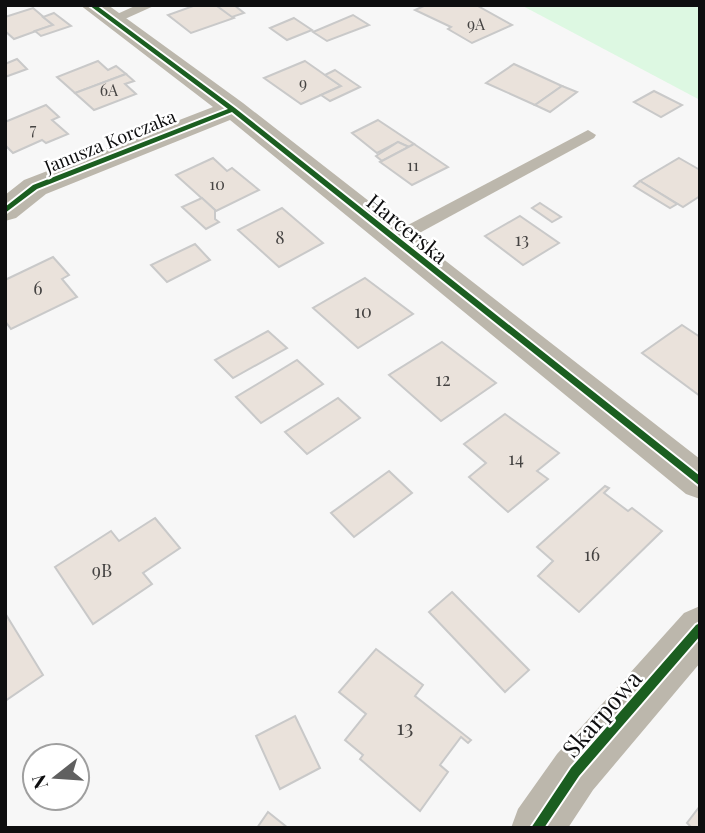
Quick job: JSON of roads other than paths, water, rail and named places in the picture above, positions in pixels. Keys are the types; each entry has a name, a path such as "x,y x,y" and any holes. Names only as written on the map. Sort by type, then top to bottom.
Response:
{"street":[{"name":"Harcerska","path":"102,12 233,109 700,482"},
{"name":"Janusza Korczaka","path":"5,211 35,187 233,109"},
{"name":"Skarpowa","path":"537,828 575,772 700,628"}],"lane":[{"name":"Harcerska","path":"102,12 150,5"},
{"name":"Harcerska","path":"394,239 588,135"}]}
